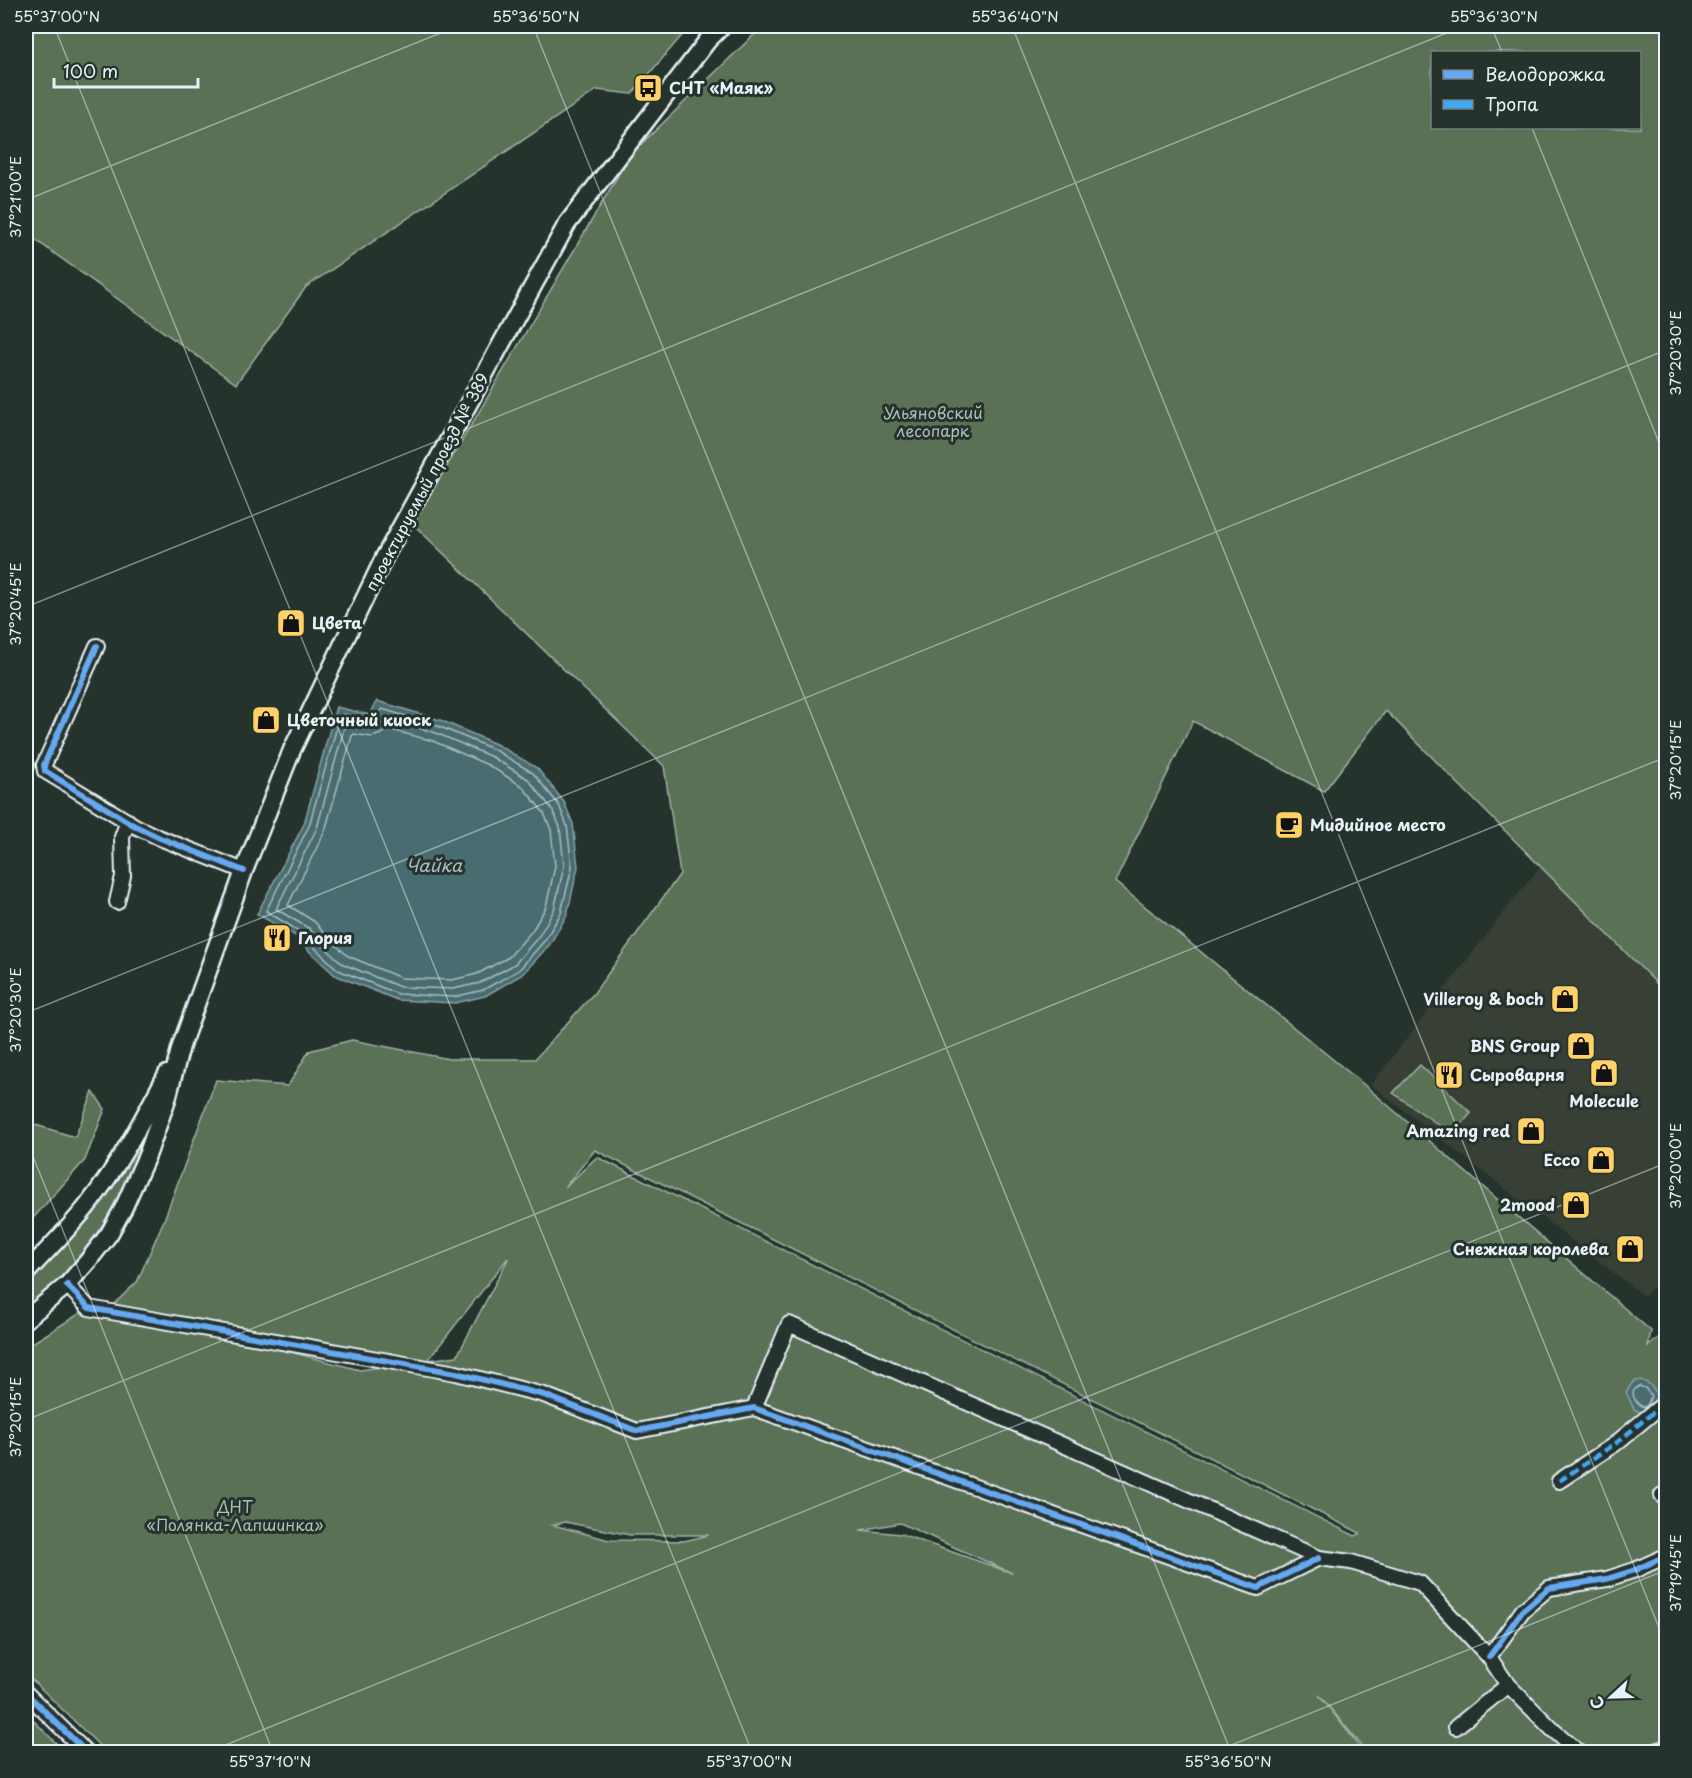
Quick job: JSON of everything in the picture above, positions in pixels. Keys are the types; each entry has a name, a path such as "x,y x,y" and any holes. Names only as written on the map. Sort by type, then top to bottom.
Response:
{"main road":[{"name":"проектируемый проезд № 389","path":"26,1319 66,1285 102,1243 123,1209 148,1153 181,1046 244,871 292,750 385,556 567,224 708,40 722,26"},
{"name":"проектируемый проезд № 389","path":"26,1273 87,1205 110,1174 132,1141 181,1046"}],"street":[{"path":"97,646 44,765 45,771 160,838 244,871"},
{"path":"117,902 123,876 122,837 128,821"},
{"path":"66,1285 89,1308 456,1373 544,1395 637,1431 754,1408 1258,1588 1319,1558"},
{"path":"754,1408 789,1324 1319,1558 1352,1562 1420,1583 1490,1657 1508,1685 1553,1730 1579,1752"},
{"path":"1559,1482 1615,1444 1661,1406 1666,1399"},
{"path":"1490,1657 1523,1610 1549,1588 1606,1579 1635,1570 1666,1556"},
{"path":"1456,1727 1508,1685"},
{"path":"26,1693 86,1752"},
{"path":"1654,1752 1666,1748"}],"shaded area":[{"path":"1666,772 1666,1273 1644,1296 1371,1085 1593,801"}],"green space":[{"path":"26,26 690,26 632,94 597,90 306,287 236,384 26,233"},
{"name":"Ульяновский лесопарк","path":"763,26 1666,26 1666,993 1386,711 1324,791 1193,721 1115,882 1362,1083 1651,1331 1648,1346 1666,1332 1666,1738 1631,1752 1367,1752 1319,1695 1364,1752 106,1752 26,1674 26,1347 98,1302 113,1305 137,1282 164,1220 216,1080 288,1086 309,1051 352,1040 449,1059 535,1059 594,993 680,874 664,766 413,524 630,155","holes":["595,1150 1360,1534 1355,1536 597,1157 565,1187","507,1259 457,1356 428,1360","220,1334 415,1362 360,1370","565,1522 630,1535 709,1535 684,1541 609,1540 553,1525","900,1523 1012,1573 901,1534 860,1530"]},
{"path":"1420,1065 1471,1113 1453,1135 1393,1093"},
{"path":"93,1092 105,1109 85,1160 26,1226 26,1122 75,1137"},
{"path":"152,1122 116,1202 102,1225 70,1268 26,1308 26,1286 94,1208"},
{"path":"26,1713 65,1752 26,1752"}],"water":[{"name":"Чайка","path":"377,701 440,720 498,745 537,768 564,802 573,824 578,867 567,915 550,944 523,974 485,996 455,1003 397,1000 335,975 309,951 301,939 257,914 304,824 336,707 370,715"},
{"path":"1640,1380 1653,1387 1657,1397 1657,1401 1644,1414 1634,1409 1626,1392 1633,1382"}],"marked path":[{"path":"1559,1481 1615,1444 1661,1406 1666,1399"},
{"path":"1662,1495 1666,1500"}],"cycle path":[{"path":"97,646 44,765 45,771 135,826 244,871"},
{"path":"67,1285 89,1308 456,1373 544,1395 637,1431 754,1408 1258,1588 1319,1558"},
{"path":"1489,1657 1523,1610 1549,1588 1607,1579 1666,1556"},
{"path":"26,1693 86,1752"}],"place":[{"name":"СНТ «Маяк»","path":"648,88"},
{"name":"Цвета","path":"291,623"},
{"name":"Цветочный киоск","path":"266,720"},
{"name":"Мидийное место","path":"1289,825"},
{"name":"Глория","path":"277,938"},
{"name":"Villeroy & boch","path":"1565,999"},
{"name":"BNS Group","path":"1581,1046"},
{"name":"Molecule","path":"1604,1073"},
{"name":"Сыроварня","path":"1449,1075"},
{"name":"Amazing red","path":"1531,1131"},
{"name":"Ecco","path":"1601,1160"},
{"name":"2mood","path":"1576,1205"},
{"name":"Снежная королева","path":"1630,1249"}],"park label":[{"name":"ДНТ «Полянка-Лапшинка»","path":"235,1516"}]}
